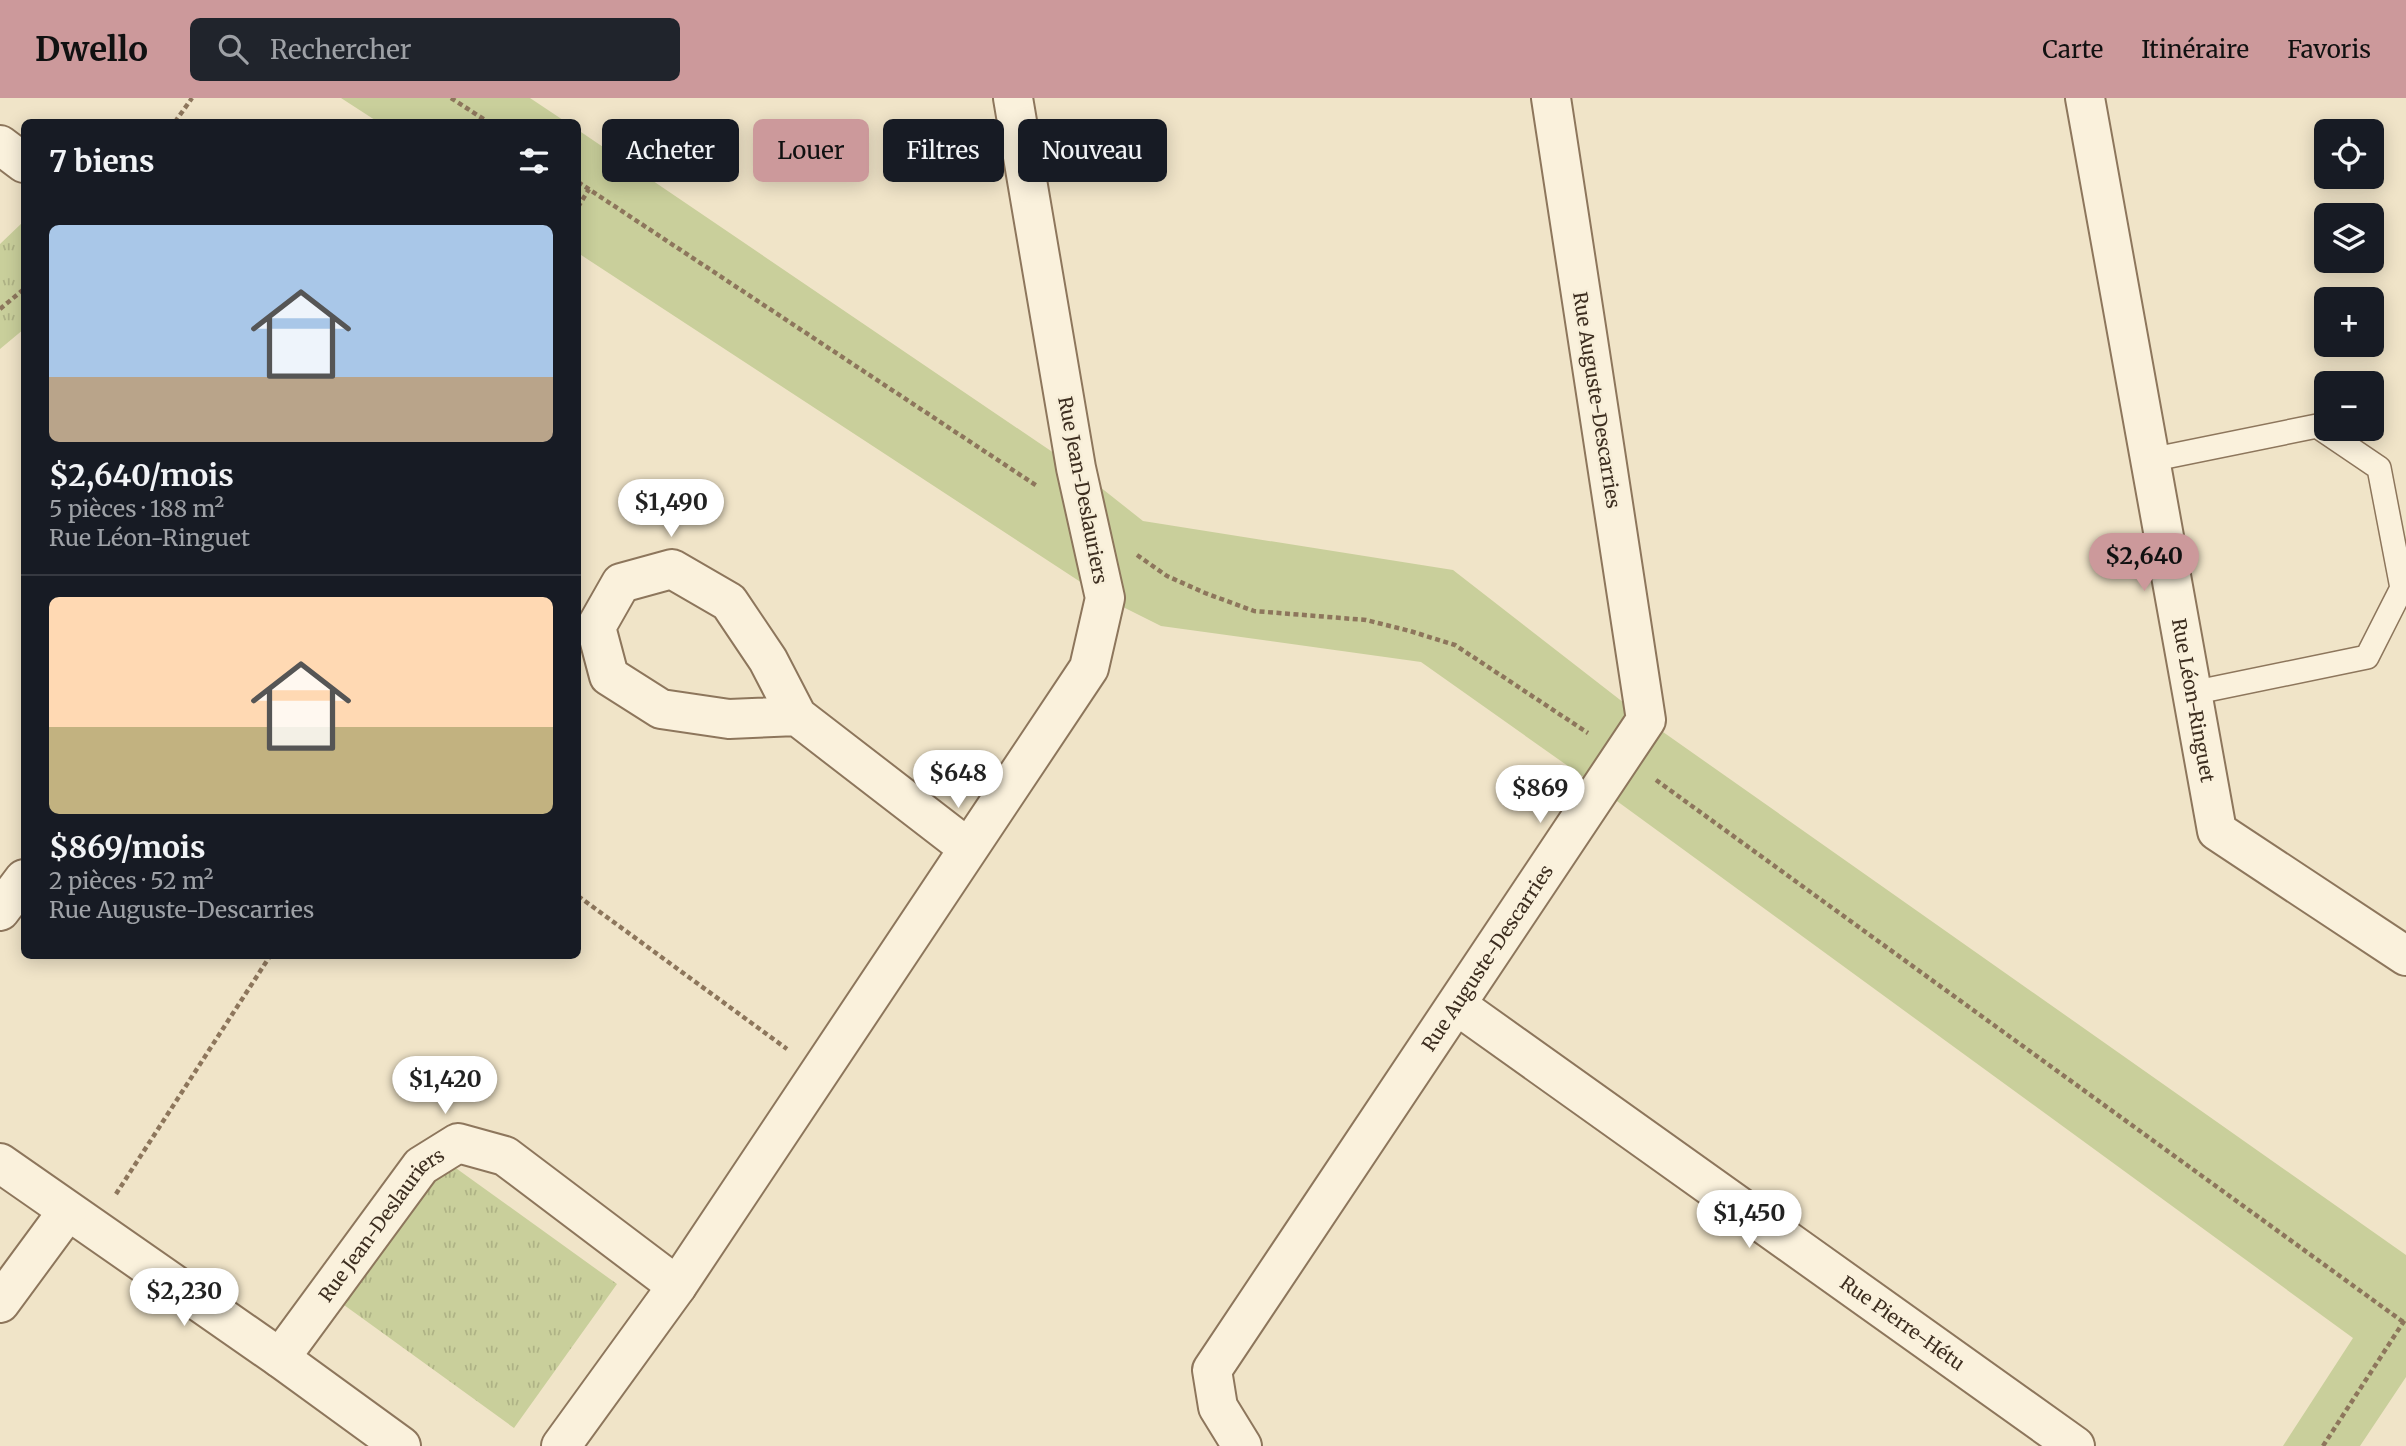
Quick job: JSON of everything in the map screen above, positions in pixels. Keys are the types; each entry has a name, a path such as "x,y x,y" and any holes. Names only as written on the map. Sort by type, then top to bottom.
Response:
{"street":[{"name":"Rue Jean-Deslauriers","path":"561,1446 677,1286 1089,668 1105,597 1076,468 1013,98"},
{"name":"Rue Auguste-Descarries","path":"1242,1446 1218,1407 1212,1370 1458,1006 1646,720 1551,98"},
{"name":"Rue Léon-Ringuet","path":"2085,98 2217,831 2406,957"},
{"path":"0,145 21,161"},
{"path":"797,716 729,719 661,709 608,676 596,626 621,583 672,569 729,601 768,660 797,716 968,848"},
{"path":"0,911 21,883"},
{"name":"Rue Pierre-Hétu","path":"1458,1006 2075,1446"},
{"name":"Rue Jean-Deslauriers","path":"279,1358 421,1166 458,1143 505,1156 677,1286"},
{"path":"0,1163 401,1446"},
{"path":"0,1303 80,1221"}],"lane":[{"path":"2150,460 2318,426 2379,468 2402,589 2367,657 2192,693"}],"path":[{"path":"176,119 192,98"},
{"path":"451,98 483,119"},
{"path":"581,184 1088,520 1167,576 1254,611 1366,620 1455,645 1622,755 2405,1322 2323,1446"},
{"path":"581,202 589,189"},
{"path":"0,310 21,292"},
{"path":"581,898 819,1072"},
{"path":"80,1221 268,959"}],"green space":[{"path":"341,98 530,98 562,119 373,119"},
{"path":"581,132 602,146 602,182 655,182 1076,468 1143,521 1453,570 1646,720 2406,1255 2406,1377 2360,1446 2283,1446 2353,1338 1599,788 1421,662 1161,626 1105,598 581,255"},
{"path":"21,224 21,332 0,349 0,244"},
{"path":"446,1161 617,1284 514,1428 344,1305"}]}
